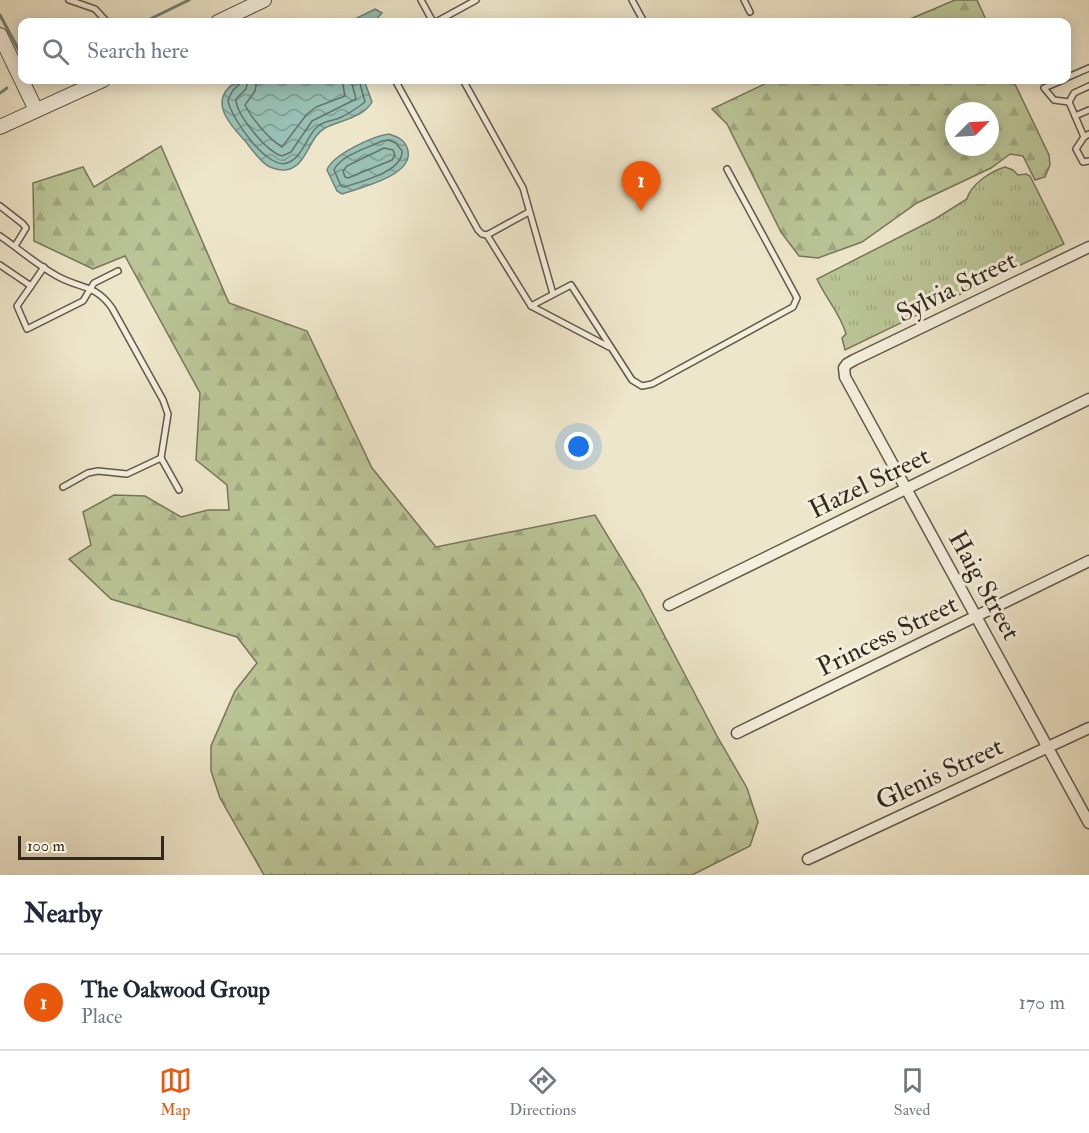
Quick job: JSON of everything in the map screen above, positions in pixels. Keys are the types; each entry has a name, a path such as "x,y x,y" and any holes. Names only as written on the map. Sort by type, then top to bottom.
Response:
{"street":[{"path":"226,18 264,0"},
{"path":"0,34 18,72"},
{"path":"24,84 36,110"},
{"path":"0,127 93,84"},
{"name":"Sylvia Street","path":"844,368 854,360 1089,247"},
{"name":"Haig Street","path":"844,368 845,377 905,489 1089,823"},
{"name":"Hazel Street","path":"669,605 1089,399"},
{"name":"Princess Street","path":"737,733 1089,561"},
{"name":"Glenis Street","path":"808,859 1089,728"}],"lane":[{"path":"69,0 95,9 103,18"},
{"path":"421,0 432,18"},
{"path":"442,18 476,0"},
{"path":"632,0 642,18"},
{"path":"744,0 750,12"},
{"path":"1071,76 1089,68"},
{"path":"397,84 478,230 487,235 531,306 611,348"},
{"path":"465,84 523,188 553,294"},
{"path":"1053,84 1044,88 1054,100 1069,102"},
{"path":"1069,102 1074,93 1089,86"},
{"path":"1069,102 1086,136 1076,149 1083,162 1089,161"},
{"path":"1075,116 1089,110"},
{"path":"531,306 572,285 632,380 642,386 652,384 793,307 797,298 727,170"},
{"path":"0,206 26,228 15,246"},
{"path":"487,235 529,212"},
{"path":"0,236 58,277 104,296 163,400 168,414 161,458 179,490"},
{"path":"0,265 31,286"},
{"path":"44,267 17,306 27,329 83,301 94,283 118,271"},
{"path":"63,487 88,473 98,471 127,474 161,458"}],"green space":[{"path":"955,0 977,0 985,18 912,18"},
{"path":"765,84 1015,84 1049,155 1050,165 1045,177 1035,180 1023,156 1010,154 991,168 917,203 862,242 818,258 799,256 781,232 727,124 712,109"},
{"path":"161,146 229,303 307,331 372,468 436,547 595,515 641,591 747,788 758,822 750,846 692,875 264,875 220,798 211,771 211,746 235,691 257,663 237,637 111,599 69,559 91,545 83,512 114,495 145,496 181,517 208,510 229,510 227,485 196,460 200,393 125,256 93,269 34,241 33,183 83,167 94,187"},
{"path":"1005,167 1018,175 1030,176 1064,244 845,350 842,338 846,334 843,326 817,279 935,219 967,199 972,189 982,179"}],"water":[{"path":"375,9 382,13 378,18 357,18"},
{"path":"233,84 365,84 372,102 363,112 325,128 315,137 301,161 296,166 284,170 268,166 259,158 227,119 222,103 229,87"},
{"path":"389,134 401,139 407,147 407,160 402,167 383,180 342,194 337,191 327,170 330,164 354,147 373,138"}],"waterway":[{"path":"152,18 189,0"},
{"path":"0,15 18,49"},
{"path":"0,93 7,88"}],"place":[{"name":"The Oakwood Group","path":"641,211"}]}
